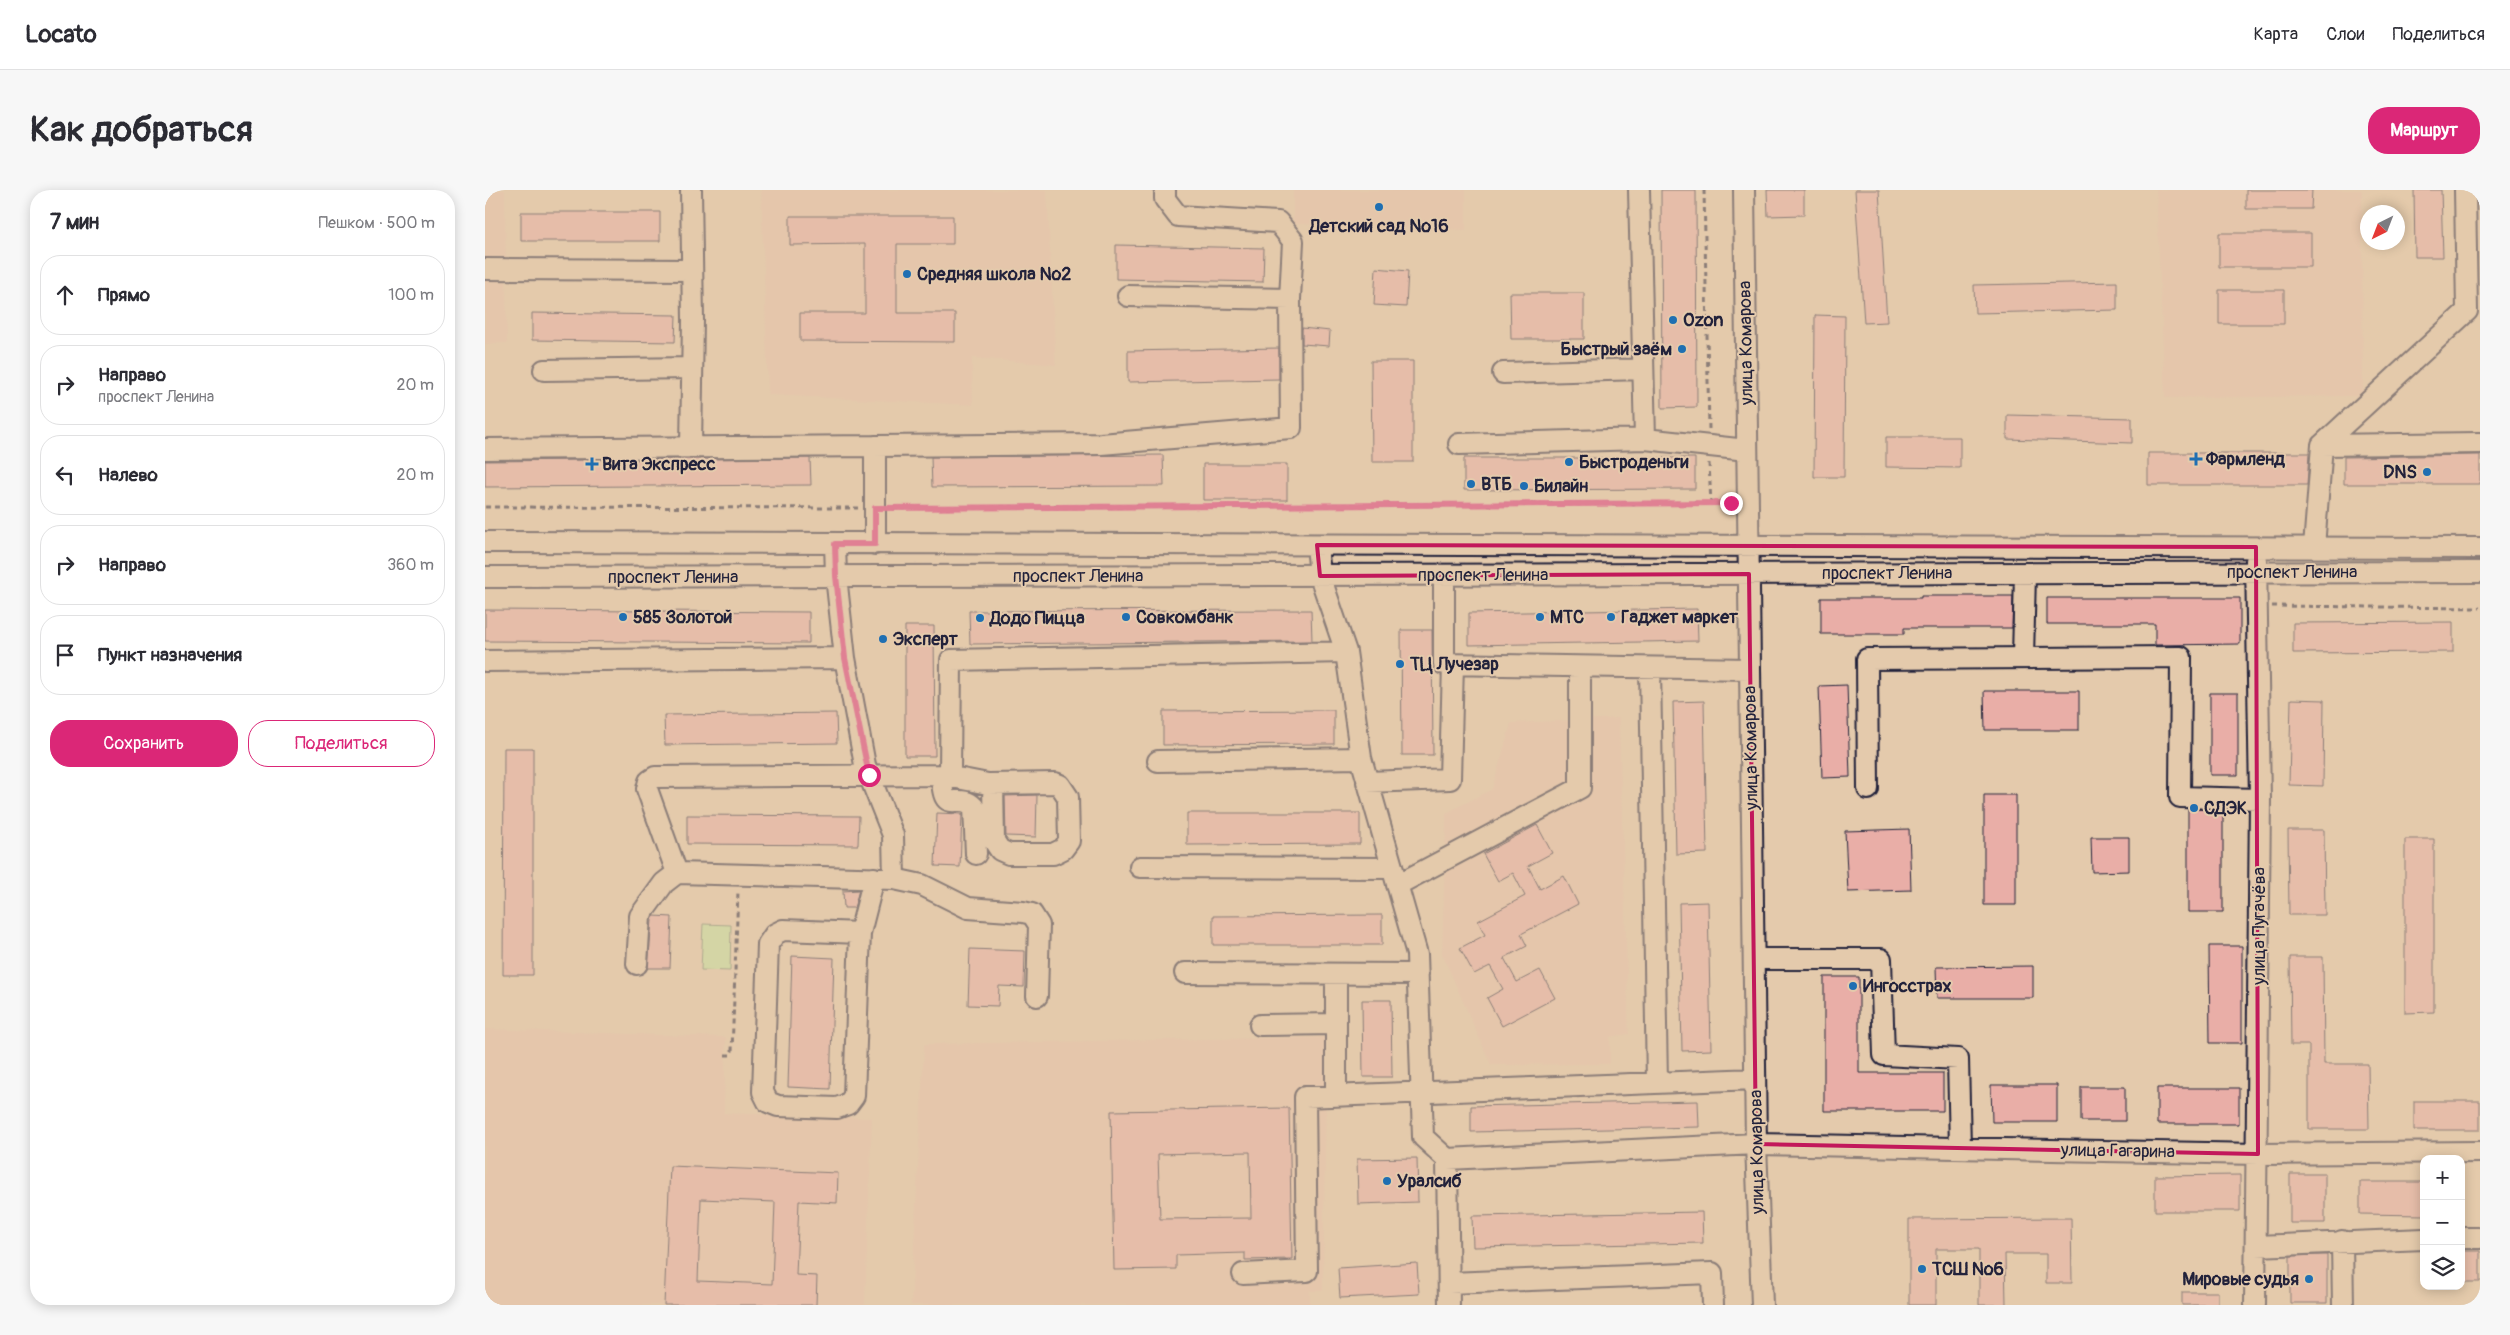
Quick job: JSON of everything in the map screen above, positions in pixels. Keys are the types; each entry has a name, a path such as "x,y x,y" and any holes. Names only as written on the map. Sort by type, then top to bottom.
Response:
{"street":[{"path":"691,190 691,447"},
{"path":"485,449 1101,444 1291,428 1290,299 1293,240 1278,222 1177,216 1165,199 1165,190"},
{"path":"1639,190 1645,439"},
{"name":"улица Комарова","path":"1744,190 1756,1144 1762,1305"},
{"path":"2314,547 2322,445 2467,311 2465,190"},
{"path":"485,269 692,270"},
{"path":"1129,296 1290,299"},
{"path":"544,370 692,368"},
{"path":"1503,373 1643,369"},
{"path":"1459,444 1645,439 1747,450"},
{"path":"2322,445 2480,443"},
{"path":"875,446 875,544"},
{"name":"проспект Ленина","path":"485,542 2480,548"},
{"path":"835,544 836,576 845,658 859,736 869,775 893,835 894,879"},
{"path":"1317,545 1320,576 1345,652 1361,758 1417,954 1423,1137 1447,1159 1449,1305"},
{"name":"улица Пугачёва","path":"2255,1305 2258,1154 2259,799 2256,547"},
{"name":"проспект Ленина","path":"485,577 2480,572"},
{"path":"2023,658 2025,573"},
{"path":"1444,576 1444,664 1750,669"},
{"path":"976,854 974,807 965,802 953,802 945,798 942,792 946,775 951,660 1345,652"},
{"path":"1868,789 1867,659 2181,657 2181,797 2259,799"},
{"path":"485,661 845,658"},
{"path":"1367,782 1450,779 1453,664"},
{"path":"1141,867 1395,876 1580,788 1580,666"},
{"path":"1650,668 1657,1083"},
{"path":"1158,761 1361,758"},
{"path":"677,873 647,789 651,778 946,775 993,784 1055,783 1065,789 1068,797 1069,841 1063,849 1053,854 1009,854 999,850 994,841 993,784"},
{"path":"637,964 640,916 664,884 677,873 738,873 894,879 922,885 968,908 1032,914 1039,925 1037,996"},
{"path":"860,933 783,930 775,934 768,944 763,1092 773,1105 837,1108 847,1104 854,1096 860,933 874,878"},
{"path":"1754,959 1881,960 1884,1054 1958,1059 1960,1148"},
{"path":"1185,973 1418,974"},
{"path":"1336,974 1336,1095"},
{"path":"1260,1025 1336,1024"},
{"path":"1243,1274 1307,1271 1305,1096 1755,1079"},
{"name":"улица Гагарина","path":"1447,1159 1756,1144 2258,1154 2480,1152"},
{"path":"2465,1238 2480,1238"},
{"path":"2256,1246 2420,1239"},
{"path":"2342,1241 2343,1305"},
{"path":"1449,1284 1712,1273 1713,1305"}],"path":[{"path":"1704,190 1711,504"},
{"path":"485,507 875,508 1731,503"},
{"path":"2257,606 2480,608"},
{"path":"725,1055 730,1055 732,1051 738,873"}],"highlighted area":[{"path":"1317,545 2256,547 2258,1154 1756,1144 1749,574 1320,576"}],"shaded area":[{"path":"485,190 505,190 507,343 485,344"},
{"name":"Средняя школа №2","path":"761,190 1047,190 1056,365 972,358 973,405 768,395"},
{"name":"Детский сад №16","path":"1293,190 1466,190 1466,230 1293,224"},
{"path":"2156,190 2362,190 2360,250 2362,250 2363,396 2165,398"},
{"path":"1619,718 1629,1034 1610,1037 1610,1064 1491,1065 1442,954 1446,813 1492,789 1511,723"},
{"path":"485,1029 726,1037 724,1113 872,1118 865,1305 485,1305"},
{"path":"1327,1037 1323,1291 1310,1291 1310,1305 911,1305 924,1044"}],"green space":[{"path":"703,924 731,925 730,971 701,970"}],"building":[{"path":"1661,190 1696,190 1697,407 1662,408"},
{"path":"1767,190 1804,190 1804,215 1768,216"},
{"path":"1855,190 1879,190 1887,322 1864,323"},
{"path":"2246,190 2312,190 2311,209 2246,209"},
{"path":"2414,190 2441,190 2443,257 2415,257"},
{"path":"521,212 660,212 660,241 521,241"},
{"path":"790,216 953,216 953,244 897,244 897,313 955,313 955,342 800,341 800,313 865,313 865,244 790,245"},
{"path":"2219,233 2311,233 2311,267 2219,267"},
{"path":"1116,245 1264,248 1263,282 1116,279"},
{"path":"1376,268 1408,271 1406,307 1374,305"},
{"path":"2117,282 2117,310 1975,313 1974,285"},
{"path":"2219,290 2284,290 2284,324 2219,324"},
{"path":"1510,293 1584,293 1584,339 1511,339"},
{"path":"532,313 676,315 675,342 532,340"},
{"path":"1815,315 1845,316 1844,477 1814,477"},
{"path":"1302,328 1330,331 1329,346 1302,344"},
{"path":"1279,348 1279,379 1128,382 1128,351"},
{"path":"1371,361 1413,361 1413,462 1372,462"},
{"path":"2007,415 2132,418 2132,443 2007,439"},
{"path":"1886,437 1960,437 1960,468 1886,467"},
{"path":"2148,453 2309,453 2307,485 2148,485"},
{"path":"1163,455 1164,486 932,487 931,457"},
{"path":"2480,455 2480,484 2344,484 2344,457"},
{"path":"810,458 811,485 485,487 485,461"},
{"path":"1464,458 1695,458 1695,489 1464,490"},
{"path":"1203,464 1287,464 1287,500 1203,500"},
{"path":"1921,596 2013,596 2012,628 1904,628 1904,634 1821,634 1821,598 1921,598"},
{"path":"2047,598 2240,598 2240,644 2155,645 2155,624 2047,624"},
{"path":"1697,609 1698,641 1469,645 1469,613"},
{"path":"485,610 809,612 809,643 485,641"},
{"path":"1311,610 1312,641 970,644 969,611"},
{"path":"2453,622 2453,652 2293,653 2293,623"},
{"path":"905,626 934,626 935,756 905,756"},
{"path":"1401,630 1432,630 1433,755 1402,755"},
{"path":"1847,685 1850,777 1822,778 1819,686"},
{"path":"1984,691 2079,691 2079,730 1985,730"},
{"path":"2210,693 2238,693 2238,775 2210,775"},
{"path":"2291,699 2324,700 2323,786 2289,785"},
{"path":"1704,701 1707,853 1676,854 1673,702"},
{"path":"1334,710 1334,744 1163,745 1163,711"},
{"path":"836,713 837,743 665,745 664,715"},
{"path":"504,748 533,748 533,975 503,975"},
{"path":"1037,795 1036,837 1006,836 1005,796"},
{"path":"1984,795 2016,795 2016,905 1984,905"},
{"path":"2188,809 2223,810 2223,912 2188,912"},
{"path":"937,813 962,814 960,867 935,866"},
{"path":"1187,813 1360,813 1360,844 1187,845"},
{"path":"687,815 859,816 858,845 687,844"},
{"path":"1537,825 1552,853 1528,866 1540,889 1564,876 1578,904 1521,934 1527,946 1504,958 1517,982 1540,970 1555,998 1502,1026 1487,998 1503,989 1490,966 1474,974 1460,948 1485,935 1478,921 1525,896 1513,873 1498,881 1483,854"},
{"path":"1909,829 1911,890 1848,892 1845,831"},
{"path":"2288,830 2324,830 2325,915 2289,915"},
{"path":"2091,837 2129,837 2129,871 2092,872"},
{"path":"2405,839 2434,839 2434,1012 2405,1013"},
{"path":"859,890 854,908 844,908 843,891"},
{"path":"1708,902 1711,1050 1682,1051 1679,903"},
{"path":"1382,915 1382,945 1213,945 1213,916"},
{"path":"654,916 672,917 670,968 648,968 652,920"},
{"path":"2209,946 2242,946 2242,1043 2210,1043"},
{"path":"970,949 1025,951 1024,987 999,986 998,1006 968,1005"},
{"path":"792,956 834,958 830,1089 788,1087"},
{"path":"2290,957 2323,957 2324,1064 2368,1064 2369,1129 2309,1129 2309,1045 2291,1045"},
{"path":"2033,966 2033,998 1937,998 1936,967"},
{"path":"1824,977 1859,977 1859,1073 1943,1073 1943,1111 1824,1111"},
{"path":"1362,1000 1391,1000 1392,1077 1363,1077"},
{"path":"1991,1085 2057,1085 2057,1122 1992,1122"},
{"path":"2081,1087 2125,1087 2125,1121 2081,1121"},
{"path":"2157,1088 2239,1088 2239,1124 2157,1124"},
{"path":"1698,1101 1699,1127 1471,1132 1471,1106"},
{"path":"2414,1101 2480,1101 2480,1130 2414,1130"},
{"path":"1289,1108 1292,1259 1245,1260 1245,1253 1176,1255 1176,1269 1114,1270 1111,1111","holes":["1250,1152 1251,1218 1160,1219 1158,1154"]},
{"name":"Уралсиб","path":"1417,1158 1418,1202 1358,1204 1357,1159"},
{"path":"670,1166 838,1173 837,1203 799,1201 796,1275 817,1276 816,1305 664,1305","holes":["701,1199 775,1202 772,1284 698,1281"]},
{"path":"2290,1174 2325,1174 2325,1223 2290,1223"},
{"path":"2240,1175 2240,1211 2155,1211 2155,1176"},
{"path":"2360,1182 2420,1182 2420,1215 2360,1214"},
{"path":"1702,1212 1703,1243 1473,1247 1472,1216"},
{"name":"ТСШ №6","path":"2071,1218 2072,1283 2046,1283 2046,1254 2005,1254 2006,1305 1979,1305 1979,1249 1936,1249 1936,1305 1909,1305 1909,1219"},
{"path":"2465,1251 2480,1251 2480,1282 2465,1282"},
{"name":"Мировые судья","path":"2327,1255 2327,1303 2290,1303 2290,1256"},
{"path":"1417,1263 1419,1294 1340,1298 1338,1268"},
{"path":"2182,1292 2218,1292 2218,1305 2182,1305"}],"place":[{"name":"Детский сад №16","path":"1379,207"},
{"name":"Средняя школа №2","path":"907,274"},
{"name":"Ozon","path":"1673,320"},
{"name":"Быстрый заём","path":"1682,349"},
{"name":"Фармленд","path":"2196,459"},
{"name":"Быстроденьги","path":"1569,462"},
{"name":"Вита Экспресс","path":"592,464"},
{"name":"DNS","path":"2427,472"},
{"name":"ВТБ","path":"1471,484"},
{"name":"Билайн","path":"1524,486"},
{"name":"585 Золотой","path":"623,617"},
{"name":"Совкомбанк","path":"1126,617"},
{"name":"МТС","path":"1540,617"},
{"name":"Гаджет маркет","path":"1611,617"},
{"name":"Додо Пицца","path":"980,618"},
{"name":"Эксперт","path":"883,639"},
{"name":"ТЦ Лучезар","path":"1400,664"},
{"name":"СДЭК","path":"2194,808"},
{"name":"Ингосстрах","path":"1853,986"},
{"name":"Уралсиб","path":"1387,1181"},
{"name":"ТСШ №6","path":"1922,1269"},
{"name":"Мировые судья","path":"2309,1279"}],"route":[{"path":"869,775 857,727 845,658 836,576 835,544 875,544 875,508 1731,503"}]}
